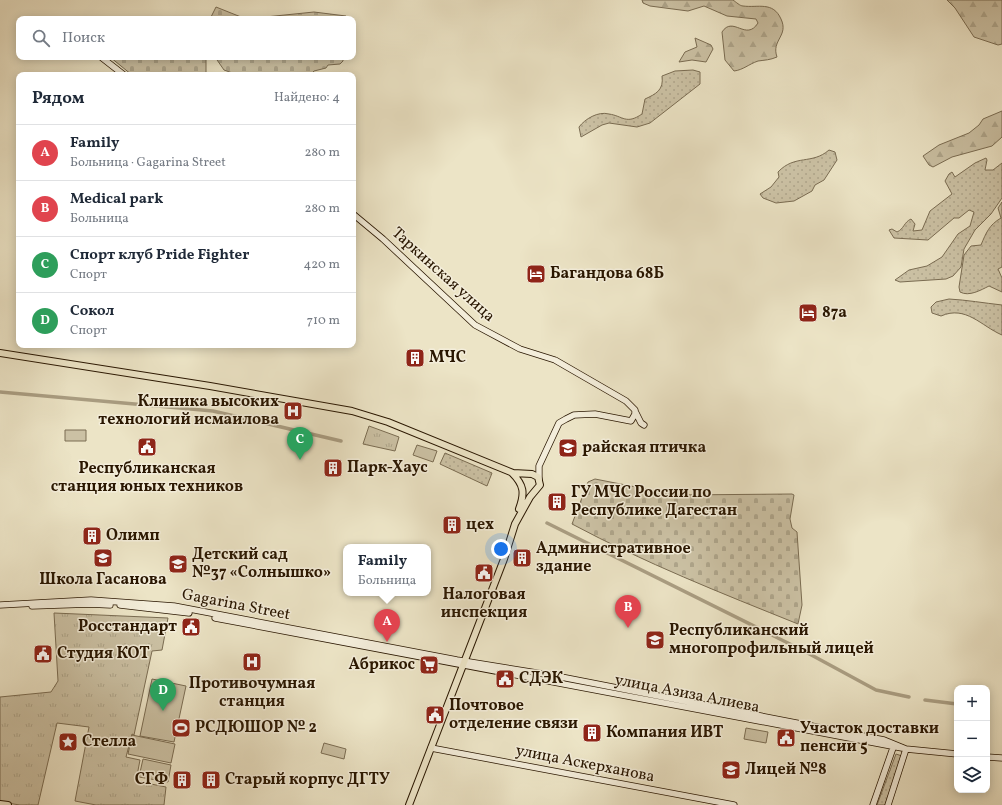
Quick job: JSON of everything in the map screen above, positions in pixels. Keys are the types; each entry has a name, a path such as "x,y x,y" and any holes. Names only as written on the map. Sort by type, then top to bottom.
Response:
{"main road":[{"path":"105,60 120,72"},
{"name":"Таркинская улица","path":"356,216 383,239 475,325 520,349 555,360 626,401 635,410 644,425"},
{"path":"0,354 230,390 352,411 388,423 512,473 528,491 535,491"},
{"path":"0,354 203,385 352,411 388,422 513,473 535,474 539,480"},
{"path":"515,524 530,497 540,485 539,466 559,423 574,415 595,414 631,421 635,414 635,410"},
{"path":"409,805 504,559 523,496 523,479 527,474 539,466"},
{"name":"Gagarina Street","path":"0,605 91,600 174,606 463,663"},
{"name":"Gagarina Street","path":"0,609 90,604 167,610 463,663"},
{"name":"улица Азиза Алиева","path":"463,663 505,667 556,676 894,745"},
{"name":"улица Азиза Алиева","path":"463,663 894,745"},
{"path":"873,805 894,745 906,749 954,754"},
{"name":"улица Аскерханова","path":"431,748 734,805"},
{"path":"888,805 906,749"},
{"path":"990,757 1002,758"},
{"path":"0,804 8,805"}],"green space":[{"path":"642,0 733,0 742,6 765,6 778,13 783,25 782,34 776,46 777,57 758,61 734,71 725,60 722,32 731,26 749,30 758,23 756,19 727,16 704,6 688,11 650,6 643,3"},
{"path":"947,0 1002,0 1002,44 998,45 974,37 955,8"},
{"path":"216,7 238,16 212,16"},
{"path":"314,12 346,16 275,16"},
{"path":"695,38 711,45 713,49 706,62 692,60 679,62 685,52 697,47"},
{"path":"114,60 206,60 206,72 128,72"},
{"path":"217,60 343,60 340,64 328,65 326,68 313,72 230,72 224,70"},
{"path":"693,70 700,72 700,84 650,123 637,127 609,123 602,125 581,137 579,127 588,119 605,113 625,119 637,117 642,114 645,99 656,93 662,85 662,76 675,71"},
{"path":"1002,111 1002,137 992,146 952,157 933,167 929,165 923,156 939,145 969,133 979,125 983,119"},
{"path":"829,150 835,152 837,160 824,180 815,185 812,191 794,201 776,203 763,198 760,194 771,187 779,177 778,172 784,167 797,161 823,155"},
{"path":"986,158 985,170 993,170 1002,163 1002,198 991,214 975,230 964,249 961,267 953,276 946,279 900,282 895,280 909,270 927,266 942,257 958,234 970,226 974,212 969,210 959,218 954,218 928,240 894,238 889,230 892,229 897,232 911,219 915,224 913,231 922,230 930,211 952,194 945,181 949,174 952,172 955,177 975,163"},
{"path":"1002,202 1002,267 998,269 1002,278 1002,292 989,286 979,291 967,294 960,292 959,287 964,255 971,246 981,245 991,226 1001,218 998,208"},
{"path":"949,299 1002,305 1002,335 966,315 950,313 941,316 932,313 931,307 936,302"},
{"path":"369,426 399,437 395,451 363,444"},
{"path":"65,430 86,430 86,441 65,441"},
{"path":"417,445 437,451 433,462 413,455"},
{"path":"445,453 492,473 487,486 440,464"},
{"path":"595,479 677,495 794,495 790,519 792,528 797,532 802,605 798,624 655,565 572,524 588,482"},
{"path":"54,613 168,618 162,650 152,651 134,735 132,734 126,757 140,760 136,781 166,787 164,805 96,805 75,801 89,727 57,723 38,805 20,805 0,802 0,697 51,692 58,681"},
{"path":"152,679 186,686 174,742 140,736"},
{"path":"746,728 768,732 766,743 744,739"},
{"path":"132,735 175,744 171,763 128,754"},
{"path":"324,743 346,749 344,759 321,753"},
{"path":"896,754 902,756 885,805 877,805"},
{"path":"143,759 171,765 168,782 139,777"}],"waterway":[{"path":"0,392 213,411 341,441"},
{"path":"547,523 804,651 876,690 909,697"},
{"path":"925,700 954,704"}],"place":[{"name":"Багандова 68Б","path":"536,274"},
{"name":"87а","path":"808,313"},
{"name":"МЧС","path":"415,358"},
{"name":"Клиника высоких технологий исмаилова","path":"293,411"},
{"name":"Республиканская станция юных техников","path":"147,447"},
{"name":"райская птичка","path":"568,448"},
{"name":"Спорт клуб Pride Fighter","path":"300,460"},
{"name":"Парк-Хаус","path":"333,468"},
{"name":"ГУ МЧС России по Республике Дагестан","path":"557,502"},
{"name":"цех","path":"452,525"},
{"name":"Олимп","path":"92,536"},
{"name":"Школа Гасанова","path":"103,558"},
{"name":"Административное здание","path":"522,558"},
{"name":"Детский сад №37 «Солнышко»","path":"178,564"},
{"name":"Налоговая инспекция","path":"484,573"},
{"name":"Росстандарт","path":"191,627"},
{"name":"Medical park","path":"628,628"},
{"name":"Республиканский многопрофильный лицей","path":"655,640"},
{"name":"Family","path":"387,642"},
{"name":"Студия КОТ","path":"43,654"},
{"name":"Противочумная станция","path":"252,662"},
{"name":"Абрикос","path":"429,665"},
{"name":"СДЭК","path":"505,679"},
{"name":"Сокол","path":"163,711"},
{"name":"Почтовое отделение связи","path":"435,715"},
{"name":"РСДЮШОР № 2","path":"181,728"},
{"name":"Компания ИВТ","path":"592,733"},
{"name":"Участок доставки пенсии 5","path":"786,738"},
{"name":"Стелла","path":"68,742"},
{"name":"Лицей №8","path":"731,770"},
{"name":"СГФ","path":"182,780"},
{"name":"Старый корпус ДГТУ","path":"211,780"}]}
